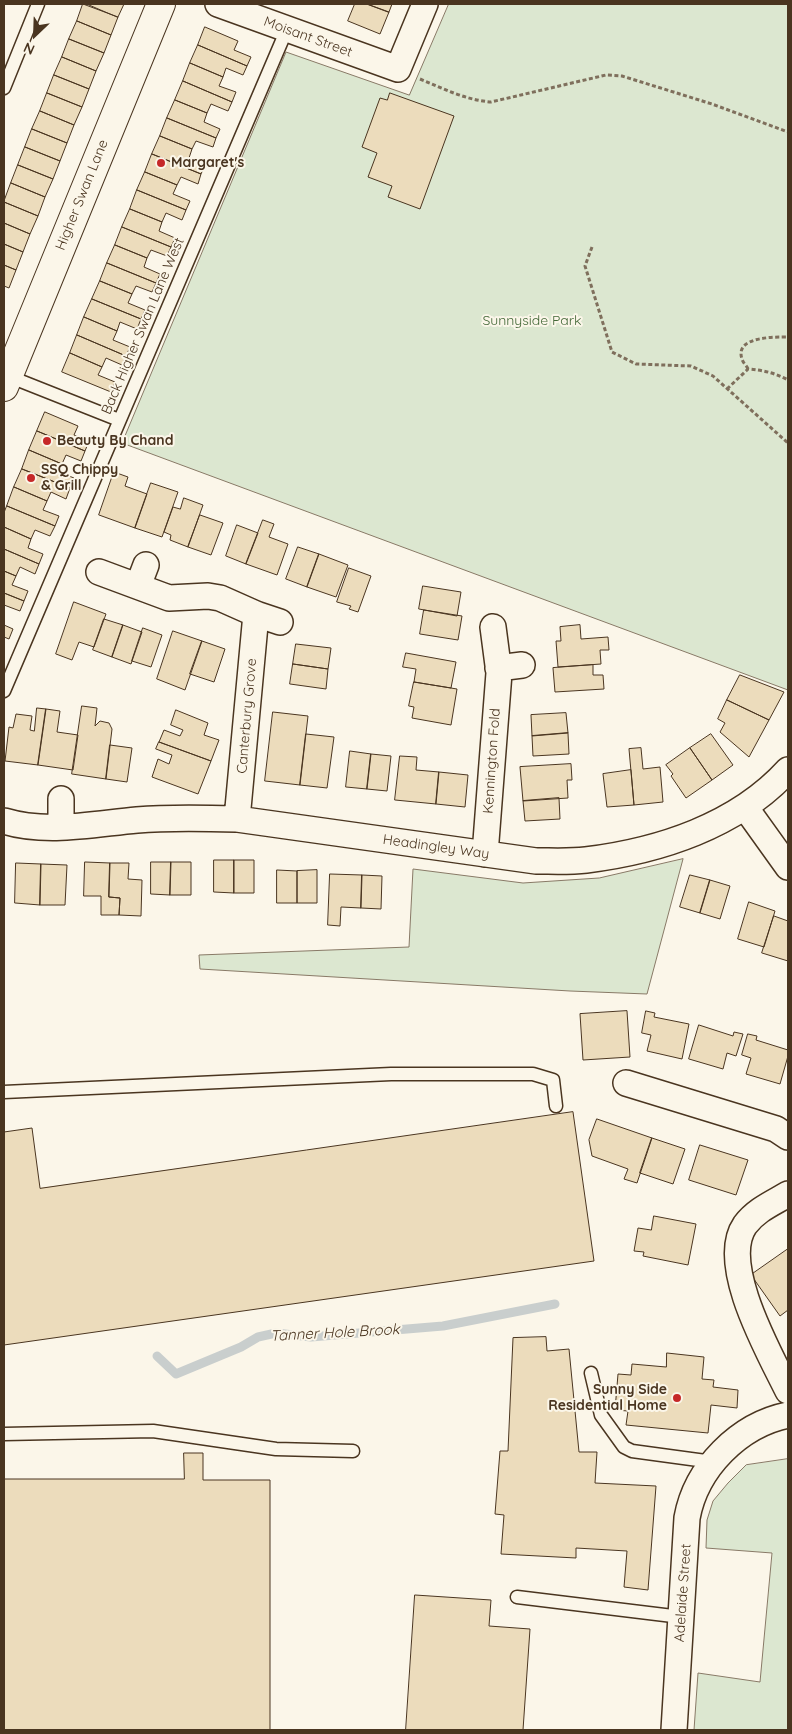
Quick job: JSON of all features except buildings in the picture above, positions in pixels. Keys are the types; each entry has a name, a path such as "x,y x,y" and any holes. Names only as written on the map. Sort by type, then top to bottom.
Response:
{"street":[{"name":"Higher Swan Lane","path":"5,379 161,4"},
{"name":"Moisant Street","path":"218,4 398,69"},
{"path":"398,69 425,4"},
{"path":"99,572 142,576 169,598 208,596 220,598 280,622"},
{"name":"Canterbury Grove","path":"237,819 256,614"},
{"name":"Kennington Fold","path":"485,854 510,666 493,627"},
{"name":"Headingley Way","path":"4,820 37,827 61,827 191,817 237,819 536,861 584,861 640,851 688,836 745,807 788,770"},
{"path":"61,800 61,827"},
{"path":"745,807 788,867"},
{"path":"626,1083 671,1108 776,1129 788,1137"},
{"path":"788,1194 755,1213 744,1227 738,1246 738,1270 749,1308 764,1344 788,1391"},
{"name":"Adelaide Street","path":"674,1730 690,1502 698,1485 713,1462 731,1444 756,1426 777,1417 788,1415"}],"lane":[{"path":"4,88 38,4"},
{"name":"Back Higher Swan Lane West","path":"4,691 287,29"},
{"path":"5,379 120,420"},
{"path":"4,1092 391,1074 533,1074 553,1080 556,1106"},
{"path":"591,1373 601,1414 624,1446 632,1451 713,1462"},
{"path":"4,1434 153,1431 276,1449 353,1451"},
{"path":"517,1597 681,1617"}],"path":[{"path":"398,69 454,94 476,101 491,102 606,76 622,76 712,104 788,132"},
{"path":"592,247 585,266 612,352 636,364 691,366 713,376 788,442"},
{"path":"748,369 742,358 745,346 753,340 769,337 788,337"},
{"path":"727,389 748,369"},
{"path":"748,369 776,374 788,380"}],"green space":[{"name":"Sunnyside Park","path":"449,4 788,4 788,690 122,443 286,52 409,95"},
{"path":"683,859 647,994 200,969 199,955 409,947 413,869 523,883 599,878"},
{"path":"788,1459 788,1730 694,1730 698,1673 760,1682 772,1553 706,1548 707,1520 713,1501 746,1465"}],"waterway":[{"name":"Tanner Hole Brook","path":"157,1356 176,1374 241,1347 258,1337 276,1333 311,1337 443,1326 555,1304"}],"place":[{"name":"Margaret's","path":"161,163"},
{"name":"Beauty By Chand","path":"47,441"},
{"name":"SSQ Chippy & Grill","path":"31,478"},
{"name":"Sunny Side Residential Home","path":"677,1398"}]}
